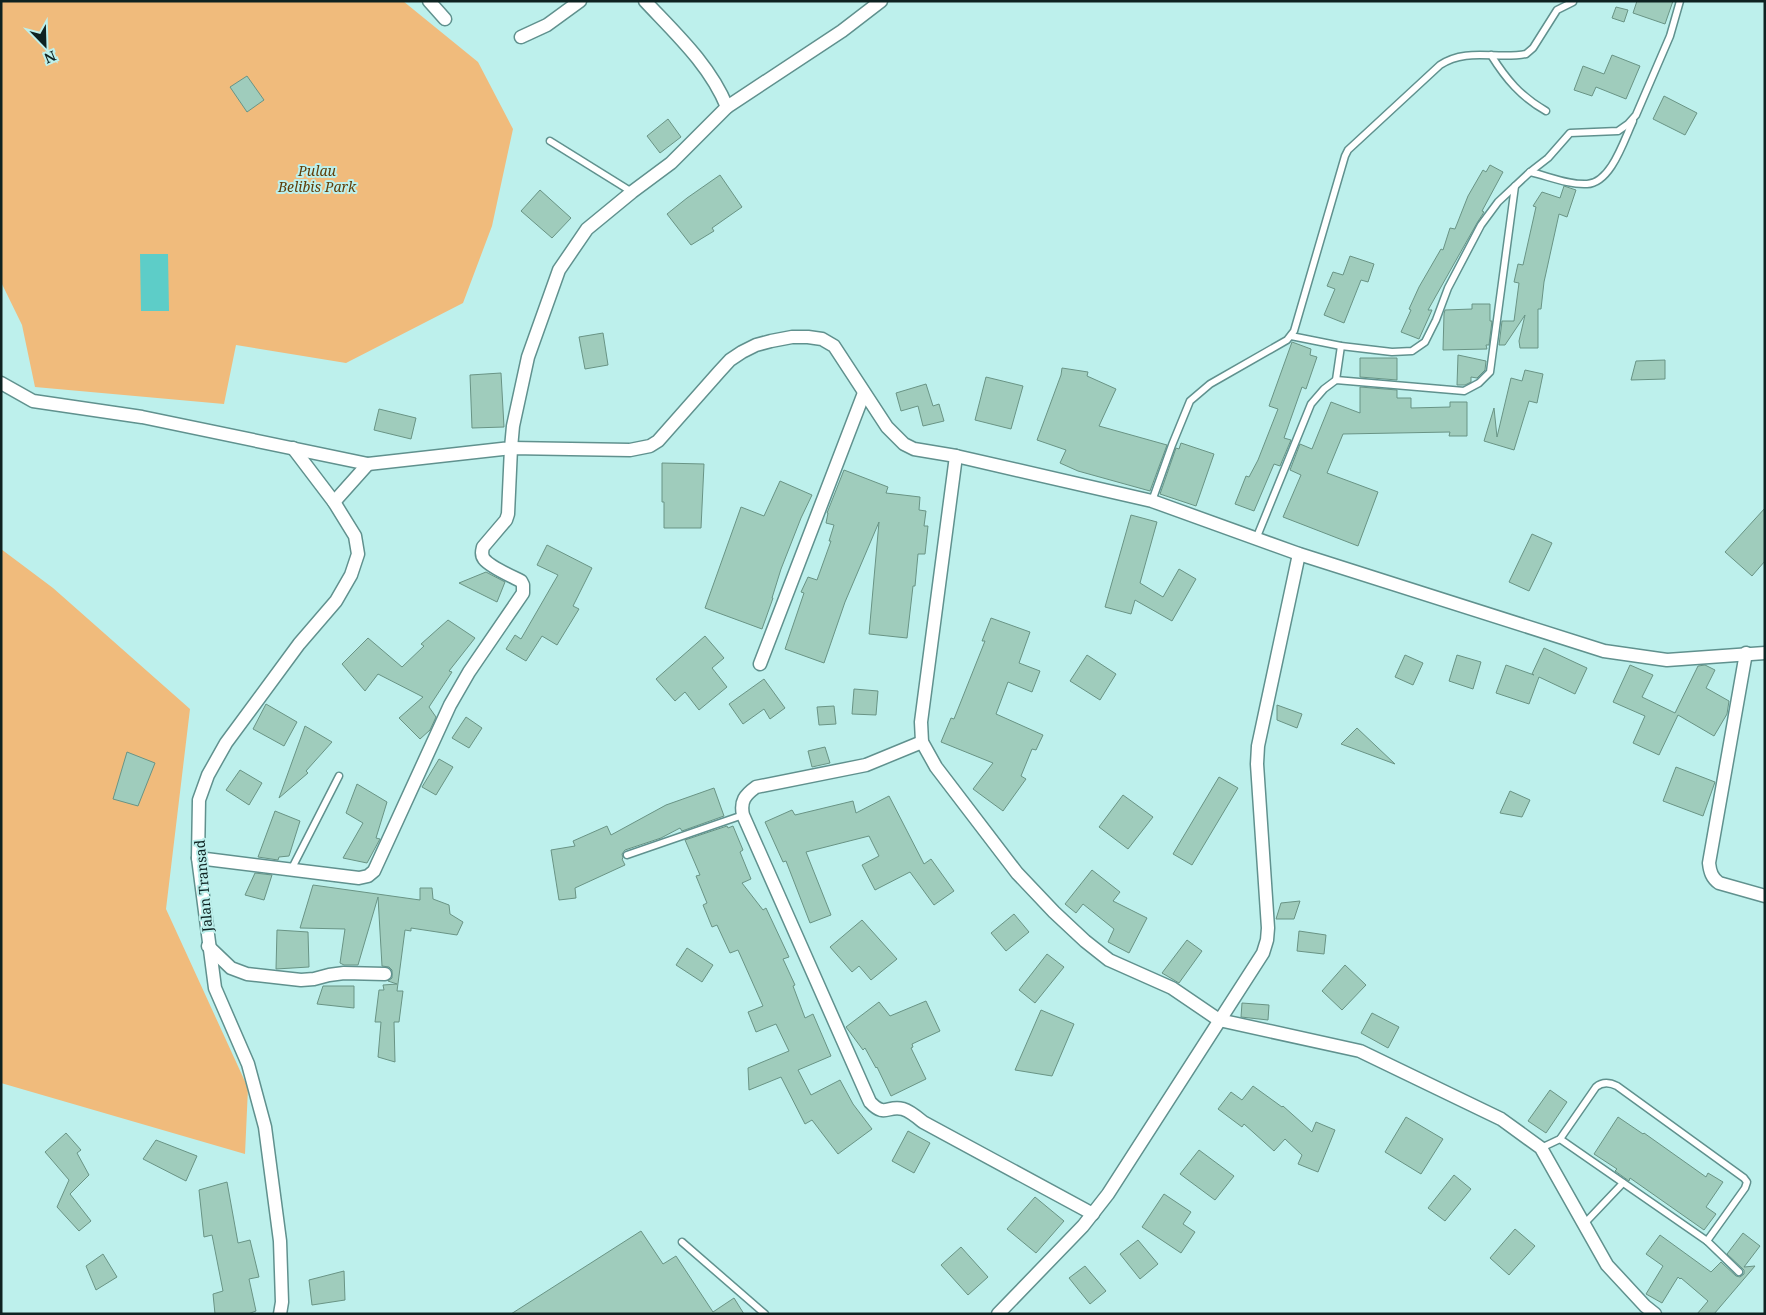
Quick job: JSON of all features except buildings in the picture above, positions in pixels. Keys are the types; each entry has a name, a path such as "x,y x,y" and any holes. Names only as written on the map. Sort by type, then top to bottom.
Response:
{"street":[{"path":"429,1 445,19"},
{"path":"521,38 547,25 580,1"},
{"path":"645,1 690,48 721,92 727,107"},
{"path":"198,858 359,878 368,876 374,871 450,705 469,672 523,594 521,581 488,563 482,556 482,552 483,547 506,520 508,514 512,426 528,357 559,270 587,229 671,163 727,107 842,31 881,1"},
{"path":"1,383 33,401 142,417 368,464 511,448 630,450 650,446 658,441 730,360 756,345 792,338 808,337 822,339 834,346 887,427 904,444 914,450 956,456 1152,501 1299,554 1604,651 1667,660 1765,653"},
{"path":"760,664 864,393"},
{"name":"Jalan Transad","path":"280,1314 282,1302 280,1241 265,1127 248,1064 215,988 198,858 199,800 208,775 226,743 299,644 336,601 351,575 358,554 356,536 334,502 293,448"},
{"path":"956,456 922,722 922,742 936,767 1017,873 1054,912 1109,960 1172,988 1219,1020 1360,1051 1501,1119 1541,1148 1607,1265 1645,1306 1655,1314"},
{"path":"334,502 368,464"},
{"path":"998,1314 1093,1214 1108,1194 1263,953 1268,928 1257,764 1258,746 1299,554"},
{"path":"1746,653 1709,863 1714,879 1718,883 1765,896"},
{"path":"922,742 866,765 756,787 744,799 741,806 743,815 870,1102 876,1108 882,1110 905,1109 923,1122 1093,1214"},
{"path":"208,946 231,968 247,974 301,980 344,973 385,974"}],"lane":[{"path":"1530,172 1589,184 1603,178 1611,167 1665,50 1680,1"},
{"path":"1152,501 1190,401 1210,384 1291,336 1296,326 1348,150 1445,62 1455,57 1470,55 1526,54 1533,48 1556,10 1573,2"},
{"path":"1491,55 1521,95 1546,112"},
{"path":"1291,336 1367,350 1412,351 1425,342 1448,288 1481,225 1498,202 1548,158 1570,133 1618,131 1636,115"},
{"path":"550,141 632,192"},
{"path":"1256,538 1310,404 1324,388 1336,380 1464,391 1479,383 1490,372 1515,186"},
{"path":"1336,380 1341,346"},
{"path":"291,870 339,776"},
{"path":"627,855 743,815"},
{"path":"1541,1148 1560,1139 1596,1087 1606,1083 1617,1086 1747,1182 1745,1188 1706,1241"},
{"path":"1560,1139 1706,1241 1739,1272"},
{"path":"1584,1224 1623,1183"},
{"path":"682,1242 765,1314"}],"green space":[{"name":"Pulau Belibis Park","path":"1,1 403,1 478,62 513,129 492,226 463,303 346,363 236,345 224,404 35,387 22,325 1,282"},
{"path":"1,549 53,588 190,709 166,909 248,1088 245,1154 1,1083"}],"water":[{"path":"140,254 168,254 169,311 141,311"}]}
